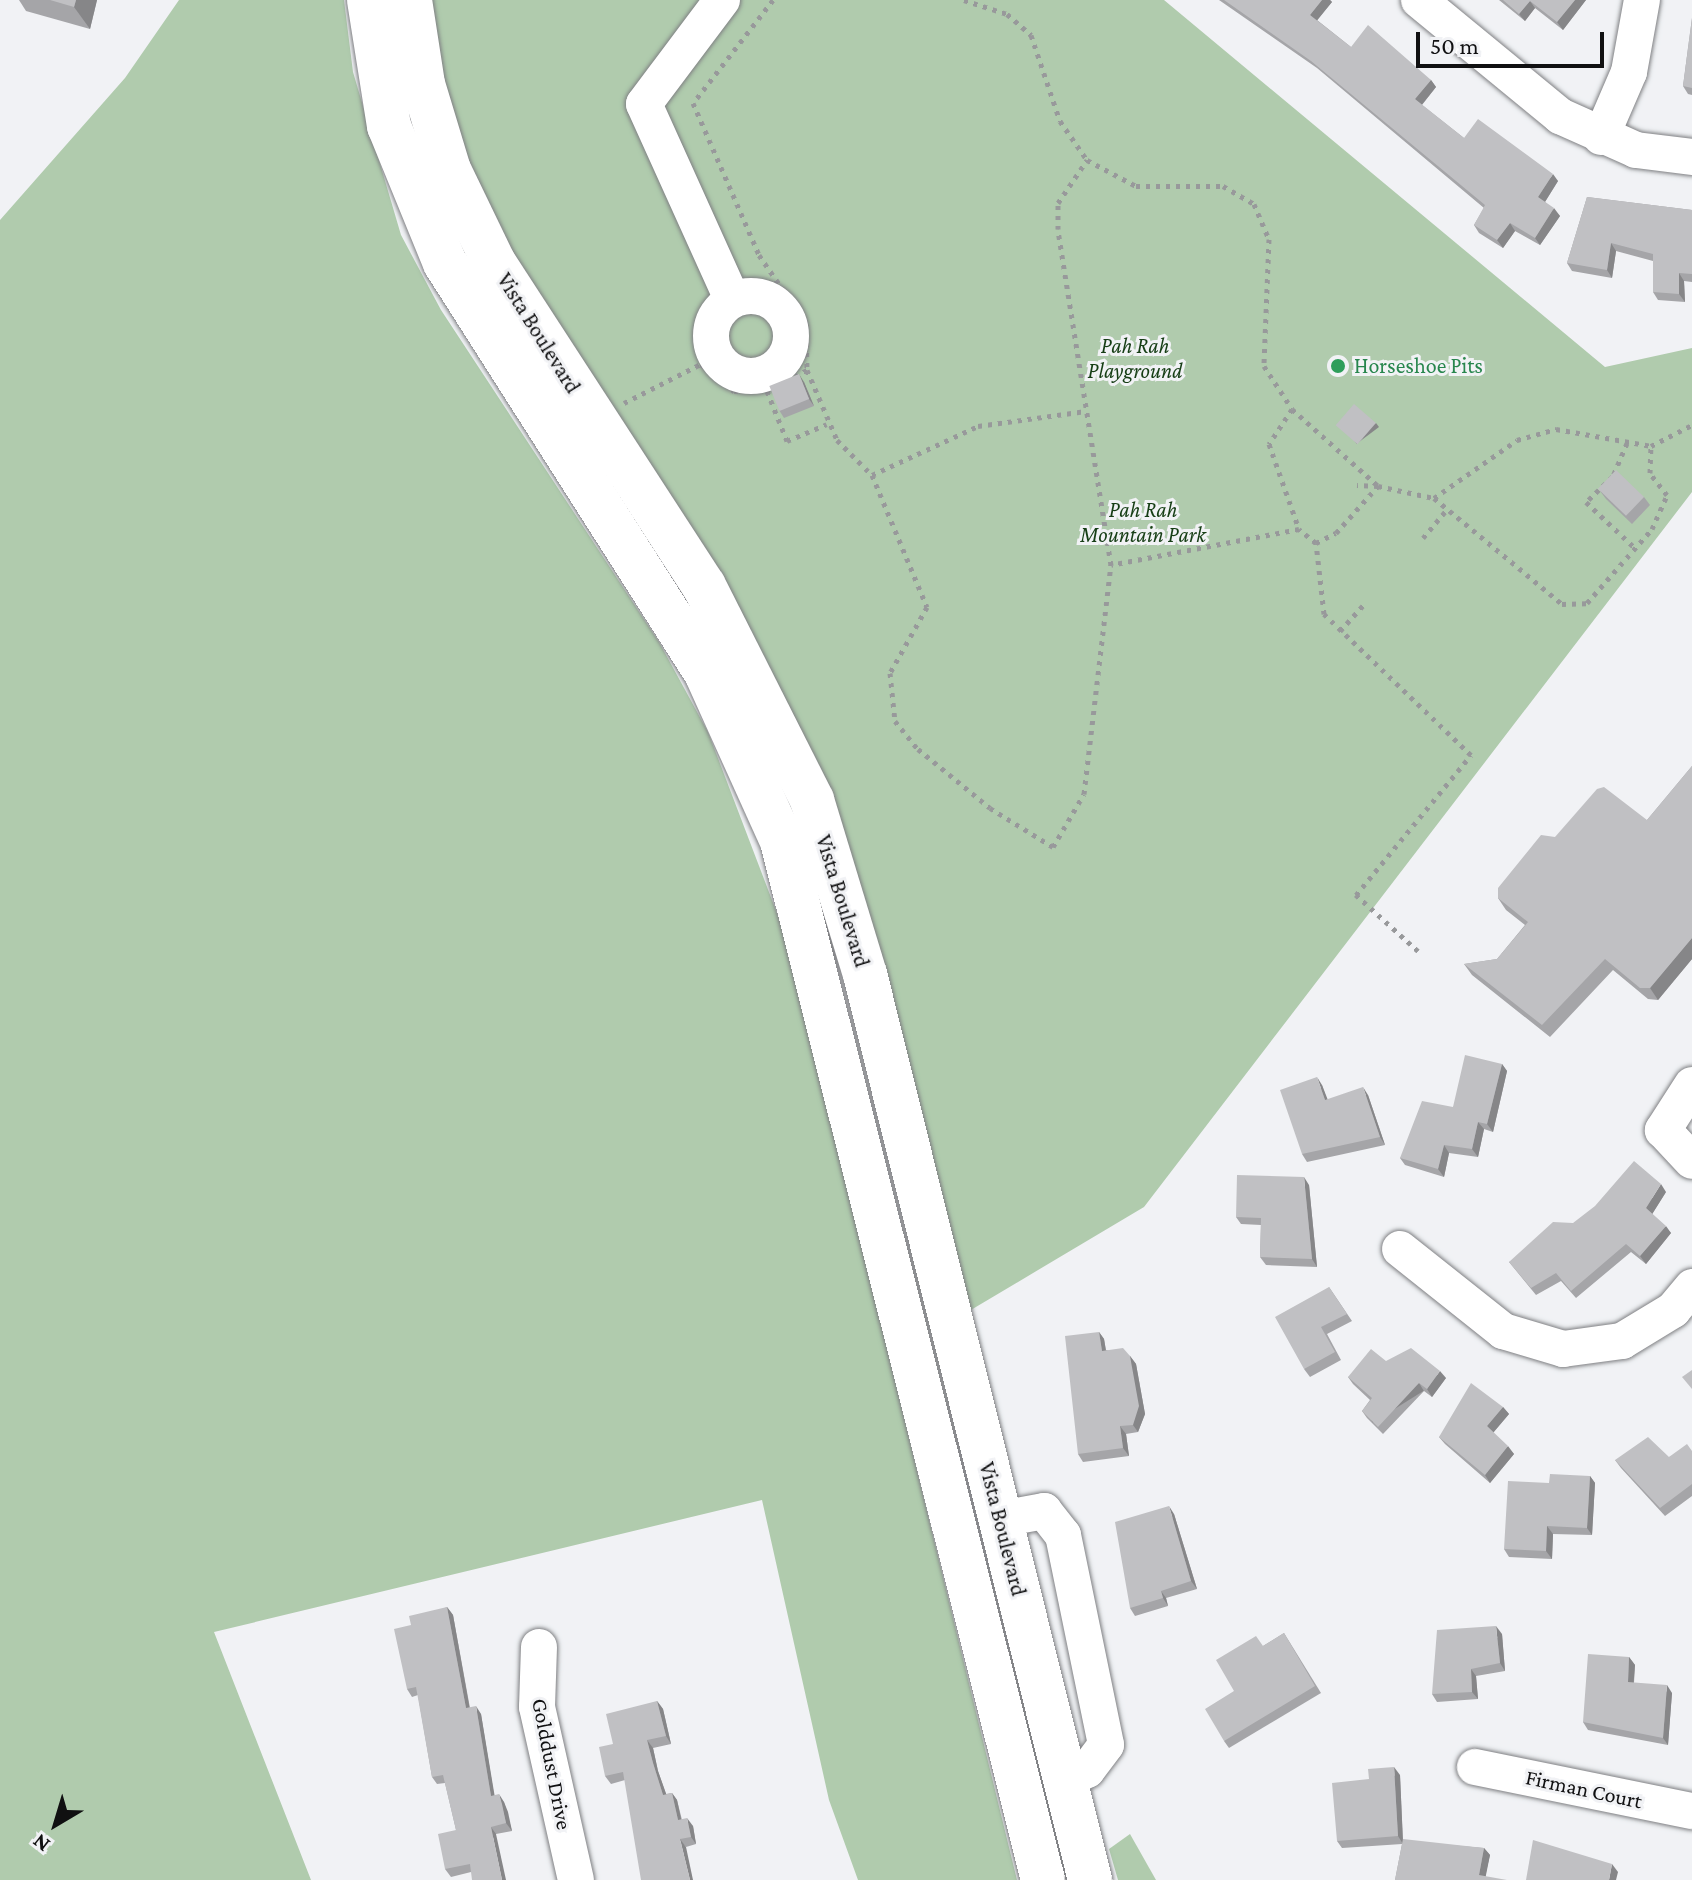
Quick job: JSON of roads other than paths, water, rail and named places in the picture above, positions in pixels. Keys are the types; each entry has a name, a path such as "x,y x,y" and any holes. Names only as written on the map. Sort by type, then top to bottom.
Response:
{"main road":[{"name":"Vista Boulevard","path":"369,0 389,126 445,263 707,675 782,841 1043,1880"},
{"name":"Vista Boulevard","path":"410,0 423,84 449,170 494,263 704,586 812,800 865,974 1090,1880"}],"street":[{"path":"722,0 644,104 732,299"},
{"path":"1419,0 1560,116 1601,137 1692,157"},
{"path":"1601,137 1629,72 1642,0"},
{"path":"1692,1085 1663,1130 1692,1161"},
{"path":"1400,1249 1503,1331 1563,1349 1622,1341 1673,1310 1692,1287"},
{"path":"1001,1519 1044,1511 1063,1535 1106,1745 1087,1770 1065,1780"},
{"name":"Golddust Drive","path":"539,1647 537,1707 576,1880"},
{"name":"Firman Court","path":"1475,1767 1692,1811"}],"place":[{"name":"Horseshoe Pits","path":"1338,366"}],"park label":[{"name":"Pah Rah Playground","path":"1135,358"},
{"name":"Pah Rah Mountain Park","path":"1143,522"}]}
